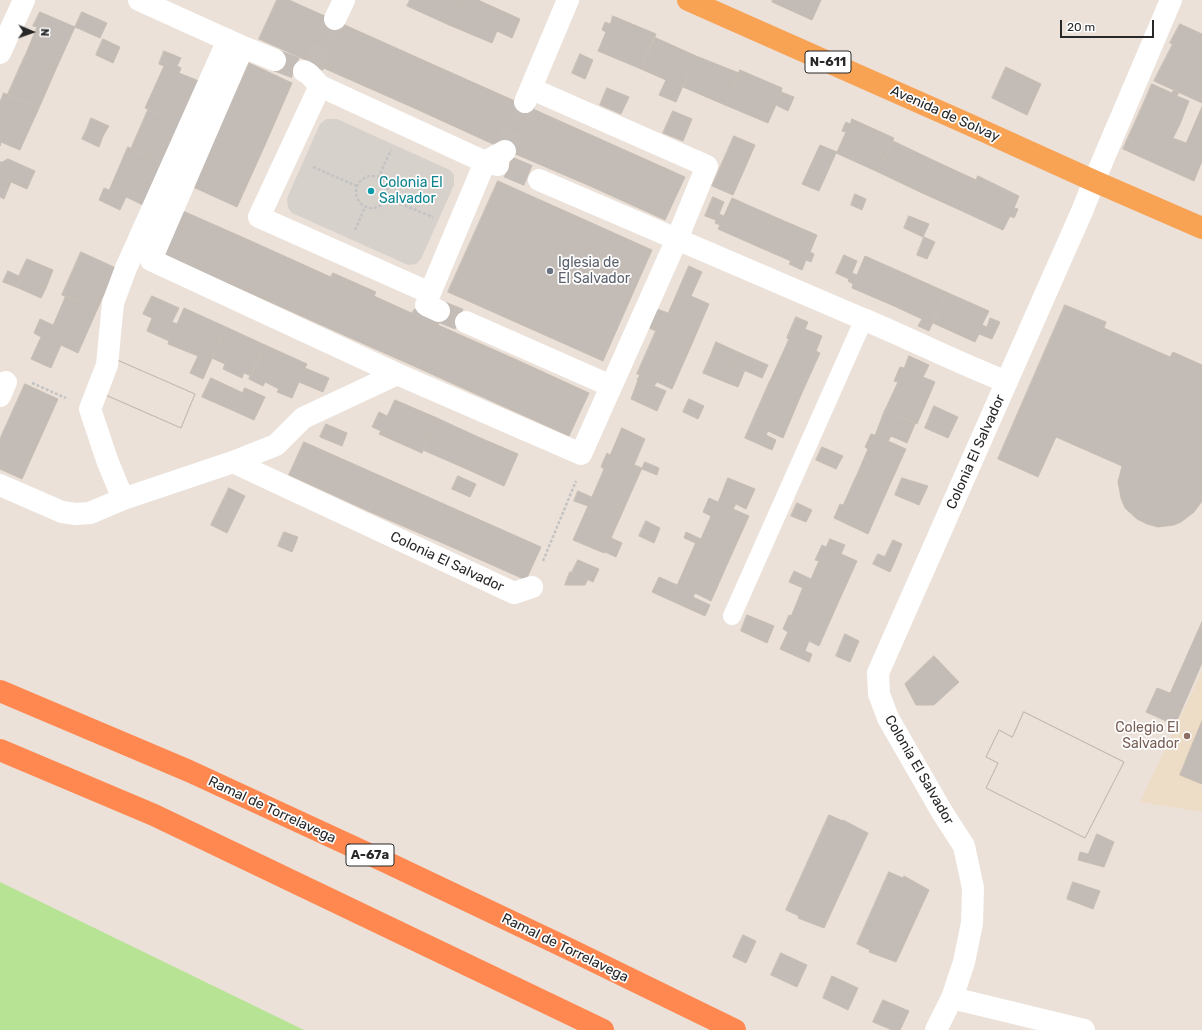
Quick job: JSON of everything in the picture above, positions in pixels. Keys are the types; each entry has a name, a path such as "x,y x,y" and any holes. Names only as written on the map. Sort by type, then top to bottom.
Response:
{"highway":[{"name":"Avenida de Solvay","path":"688,0 961,121 1094,182 1202,228"},
{"name":"Ramal de Torrelavega","path":"0,691 189,771 569,949 735,1030"},
{"path":"0,750 154,815 602,1030"}],"street":[{"path":"0,54 24,0"},
{"path":"139,0 275,60"},
{"path":"236,43 151,260 399,369 581,454 677,239 707,166 528,95 568,0"},
{"name":"Colonia El Salvador","path":"936,1030 952,998 964,962 972,923 973,888 964,846 942,812 888,718 879,694 878,673 1080,216 1171,0"},
{"path":"123,498 107,460 90,408 108,365 113,303 126,268 236,43"},
{"path":"485,162 457,228 430,304 259,217 288,156 312,74 485,162 506,159"},
{"name":"Colonia El Salvador","path":"539,180 1007,382"},
{"path":"466,322 611,386"},
{"path":"0,485 62,512 76,514 90,513 123,498 233,462 276,445 303,418 399,369"},
{"name":"Colonia El Salvador","path":"233,462 514,594 532,587"},
{"path":"952,998 1084,1030"}],"lane":[{"path":"732,616 864,319"}],"path":[{"path":"288,156 357,186"},
{"path":"372,176 378,178 386,186 386,198 378,207 366,207 360,203 357,198 357,186 366,177 372,176"},
{"path":"386,198 457,228"},
{"path":"28,381 90,408"},
{"path":"532,587 582,468 581,454"}],"shaded area":[{"name":"Colonia El Salvador","path":"326,119 337,119 450,170 454,175 454,185 421,259 416,264 408,265 292,213 288,208 287,198 320,124"},
{"name":"Colegio El Salvador","path":"1202,671 1202,812 1140,802"}],"green space":[{"path":"0,882 304,1030 0,1030"}],"building":[{"path":"277,0 289,0 347,26 328,70 259,39"},
{"path":"410,0 460,0 449,25 407,6"},
{"path":"460,0 478,0 520,19 512,38 497,31 492,43 449,25"},
{"path":"773,0 821,0 812,20 772,2"},
{"path":"40,12 75,27 56,69 25,56 37,27 33,26"},
{"path":"82,12 107,23 100,38 75,27"},
{"path":"613,16 656,34 641,69 598,51 606,32 602,30 605,22 610,24"},
{"path":"1180,24 1202,34 1202,57 1170,43"},
{"path":"347,26 443,69 432,93 423,89 414,108 328,70"},
{"path":"654,37 696,56 676,102 659,95 666,80 641,69"},
{"path":"103,39 120,47 113,63 96,55"},
{"path":"1173,44 1202,57 1202,103 1154,81"},
{"path":"164,51 181,58 177,66 181,68 179,73 199,81 179,124 145,108 164,66 159,64"},
{"path":"580,54 593,60 585,79 572,73"},
{"path":"25,56 56,69 39,108 8,94"},
{"path":"696,56 739,73 725,105 683,87"},
{"path":"249,63 292,83 265,145 221,125"},
{"path":"1006,67 1041,84 1027,115 992,98"},
{"path":"443,69 533,109 522,133 516,130 506,150 414,108 423,89 432,93"},
{"path":"740,70 782,88 781,92 794,97 788,111 776,105 768,123 725,105"},
{"path":"1152,84 1172,93 1174,89 1179,92 1177,96 1189,101 1180,124 1142,107"},
{"path":"607,88 629,97 621,114 600,105"},
{"path":"4,93 39,108 20,150 1,142 0,146 0,102"},
{"path":"1142,107 1180,124 1173,138 1178,140 1165,168 1123,149"},
{"path":"1202,107 1202,161 1194,181 1165,168 1178,140 1186,143"},
{"path":"533,109 609,143 590,186 506,150 516,130 522,133"},
{"path":"148,110 179,124 162,163 131,149"},
{"path":"673,111 692,119 683,141 663,133"},
{"path":"91,118 109,126 103,136 87,129"},
{"path":"852,119 894,138 878,172 836,153 819,191 802,184 820,145 837,152 846,132 842,131 844,126 846,122 850,124"},
{"path":"221,125 265,145 237,207 193,187"},
{"path":"87,129 103,136 99,147 82,139"},
{"path":"734,136 755,145 745,168 724,159"},
{"path":"893,141 935,161 920,192 878,172"},
{"path":"609,143 685,177 665,220 590,186"},
{"path":"128,147 162,163 143,205 126,197 120,210 99,200 104,188 109,190"},
{"path":"8,159 35,171 27,189 0,177 0,162"},
{"path":"724,159 745,168 733,195 712,186"},
{"path":"935,161 976,180 962,211 920,192"},
{"path":"978,176 1019,196 1014,208 1018,209 1015,216 1014,218 1010,216 1003,230 962,211"},
{"path":"0,177 11,182 4,199 0,197"},
{"name":"Iglesia de El Salvador","path":"498,181 652,250 603,361 448,292"},
{"path":"855,194 866,199 862,210 851,205"},
{"path":"713,197 724,202 719,214 724,216 732,198 775,217 761,248 718,229 720,225 715,223 716,220 705,216"},
{"path":"183,211 251,241 232,285 163,254"},
{"path":"909,216 929,224 923,237 904,228"},
{"path":"775,217 817,235 810,252 814,254 811,262 806,260 802,270 789,264 791,261 761,248"},
{"path":"924,237 935,242 927,259 917,255"},
{"path":"251,241 355,288 346,307 357,311 346,336 232,285"},
{"path":"81,252 116,268 97,310 62,295"},
{"path":"844,255 857,261 852,273 857,275 865,256 908,275 894,306 852,288 853,284 848,281 849,279 836,273"},
{"path":"27,259 53,270 46,288 19,276"},
{"path":"689,266 702,272 691,296 709,304 691,346 649,328 657,309 668,313"},
{"path":"8,271 21,277 16,287 3,282"},
{"path":"333,273 376,292 374,296 418,316 410,335 426,343 416,367 346,336 357,311 346,307 355,288 331,277"},
{"path":"908,275 946,292 929,331 918,326 922,319 894,306"},
{"path":"21,277 46,288 41,298 16,287"},
{"path":"946,292 989,311 982,325 987,327 990,318 1000,322 992,339 979,334 975,342 933,323"},
{"path":"66,296 97,310 78,353 61,345 51,368 31,359 41,337 34,333 40,319 53,325"},
{"path":"152,296 179,308 172,322 177,324 184,308 226,327 203,379 190,373 198,356 168,344 169,341 147,331 152,318 143,314"},
{"path":"1065,305 1106,322 1104,328 1170,357 1173,352 1202,365 1202,501 1194,512 1181,522 1174,525 1158,527 1137,519 1125,508 1121,498 1118,482 1122,466 1056,437 1038,477 998,459"},
{"path":"415,309 440,321 438,325 517,360 498,404 416,367 426,343 410,335 418,316 412,313"},
{"path":"796,317 808,322 805,329 822,336 816,351 820,353 801,395 770,381 789,339 787,338"},
{"path":"226,327 265,345 251,376 244,373 242,378 223,369 225,364 212,358"},
{"path":"656,331 691,346 672,389 657,382 654,386 666,391 657,411 631,399 640,375 637,374"},
{"path":"716,342 738,352 732,365 711,355"},
{"path":"265,345 307,364 305,368 329,378 323,392 299,382 292,398 277,392 279,389 265,382 263,386 249,379"},
{"path":"738,352 768,365 762,378 732,365"},
{"path":"711,355 732,365 725,382 703,373"},
{"path":"909,356 929,365 923,377 935,382 917,424 885,410 898,382 894,381 900,367 904,368"},
{"path":"115,359 195,394 181,428 101,393"},
{"path":"115,359 195,394 181,428 101,393"},
{"path":"517,360 589,393 569,436 498,404"},
{"path":"732,365 745,370 738,387 725,382"},
{"path":"211,378 243,393 234,411 202,397"},
{"path":"770,381 801,395 783,438 768,431 766,435 776,440 772,450 745,438"},
{"path":"25,384 58,399 22,479 0,469 0,439"},
{"path":"245,388 265,397 254,420 234,411"},
{"path":"689,399 704,406 698,419 683,412"},
{"path":"395,400 437,418 422,453 379,434 381,431 372,427 379,412 387,416"},
{"path":"934,406 958,417 948,438 925,428"},
{"path":"885,410 915,424 907,443 891,436 888,441 906,449 887,491 856,477 868,449 865,447 871,434 875,435"},
{"path":"437,418 476,436 462,467 423,450"},
{"path":"326,424 347,433 342,446 320,437"},
{"path":"622,428 645,439 634,465 642,468 623,511 592,497 604,469 601,467 603,462 607,453 610,455"},
{"path":"476,436 518,454 504,486 462,467"},
{"path":"304,442 383,477 368,511 289,475"},
{"path":"822,447 843,456 836,469 816,460"},
{"path":"645,462 659,468 657,475 642,469"},
{"path":"458,476 476,484 470,497 452,489"},
{"path":"383,477 462,512 447,545 368,511"},
{"path":"856,477 887,491 868,534 834,518 840,504 843,505"},
{"path":"728,478 755,489 746,509 736,504 733,509 749,516 730,558 684,538 686,532 701,539 711,516 703,512 709,498 718,502"},
{"path":"902,478 928,486 919,505 895,495"},
{"path":"229,488 245,496 227,533 211,525"},
{"path":"578,491 623,511 611,538 622,543 616,557 573,540 588,506 574,501"},
{"path":"797,503 812,510 806,522 791,516"},
{"path":"462,512 541,547 526,580 447,545"},
{"path":"646,521 660,528 654,543 639,536"},
{"path":"284,532 298,537 292,552 278,546"},
{"path":"830,539 845,545 841,554 857,561 838,603 789,582 794,571 811,579 819,561 815,560 822,545 826,547"},
{"path":"893,540 902,544 895,561 885,557"},
{"path":"696,543 730,558 711,601 695,593 693,597 710,605 705,616 652,592 659,577 677,585"},
{"path":"878,554 895,561 890,572 873,564"},
{"path":"578,560 599,569 593,582 572,572"},
{"path":"570,572 588,579 585,585 565,585"},
{"path":"803,588 838,603 819,646 809,641 805,651 812,654 809,662 780,649 788,632 783,629 789,615 791,616"},
{"path":"747,615 774,626 767,643 741,631"},
{"path":"1202,622 1202,663 1175,725 1146,712 1157,688 1170,693"},
{"path":"845,634 859,641 850,662 836,656"},
{"path":"934,656 959,682 934,705 916,705 905,684"},
{"path":"1024,712 1124,762 1085,838 986,788 998,763 986,757 999,730 1012,737"},
{"path":"1024,712 1124,762 1085,838 986,788 998,763 986,757 999,730 1012,737"},
{"path":"1202,721 1202,784 1180,775"},
{"path":"829,815 843,820 868,833 824,928 798,918 799,916 786,910"},
{"path":"1097,834 1114,842 1104,867 1078,860 1080,852 1088,854"},
{"path":"889,872 903,878 904,876 929,890 896,962 869,952 870,950 857,944"},
{"path":"1073,882 1100,891 1093,909 1067,899"},
{"path":"743,935 756,941 746,963 733,957"},
{"path":"781,953 807,965 797,987 771,975"},
{"path":"832,976 858,988 848,1010 823,998"},
{"path":"883,1000 909,1011 900,1030 892,1030 873,1022"}],"tunnel":[{"path":"313,66 335,19"},
{"path":"275,60 304,71"},
{"path":"505,151 525,102"},
{"path":"508,167 539,180"},
{"path":"439,311 466,322"}],"place":[{"name":"Colonia El Salvador","path":"371,191"},
{"name":"Iglesia de El Salvador","path":"550,271"},
{"name":"Colegio El Salvador","path":"1187,736"}]}
